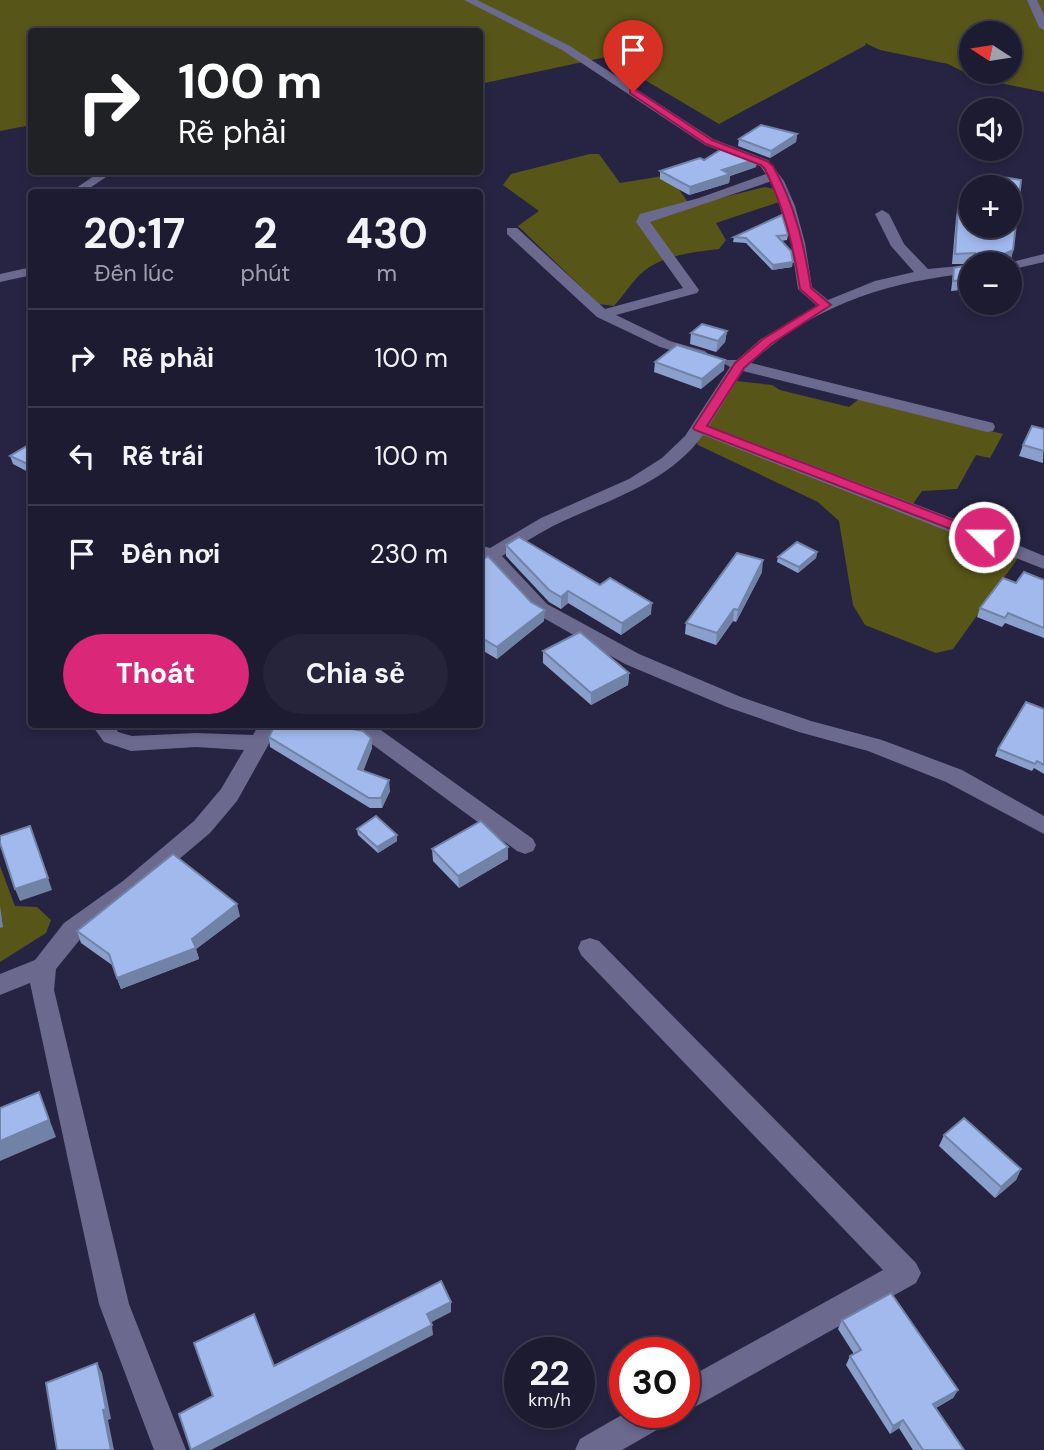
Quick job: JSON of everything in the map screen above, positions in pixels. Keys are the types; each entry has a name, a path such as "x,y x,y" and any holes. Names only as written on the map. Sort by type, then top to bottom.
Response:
{"street":[{"path":"469,0 566,47 709,142 764,163 774,176 788,206 799,243 805,289 825,305"},
{"path":"1032,0 1044,27"},
{"path":"81,189 103,175"},
{"path":"602,314 692,290 643,222 645,217 704,201 774,176"},
{"path":"882,214 898,246 923,273"},
{"path":"512,231 602,314 665,344 739,366 987,427"},
{"path":"1022,262 1044,254"},
{"path":"959,270 894,278 861,288 825,305 767,342 739,366 700,428 683,449 637,483 546,523 483,556 540,608 632,659 734,702 806,727 874,745 954,776 1044,826"},
{"path":"2,276 28,272"},
{"path":"700,428 952,524 1044,563"},
{"path":"104,728 111,737 131,744 265,734"},
{"path":"340,728 371,733 525,845"},
{"path":"0,985 44,967 73,930 131,887 202,827 229,794 265,734"},
{"path":"590,948 906,1273 700,1388"},
{"path":"44,967 42,989 114,1304 170,1450"},
{"path":"591,1450 630,1428"}],"shaded area":[{"path":"0,0 1044,0 1044,92 1005,84 1022,84 1022,21 959,21 959,70 948,64 880,50 865,43 866,45 719,124 606,57 483,83 483,28 28,28 28,126 0,131"},
{"path":"599,154 620,183 669,175 687,201 700,203 765,187 775,189 779,202 716,223 726,240 719,249 661,261 640,275 614,306 599,304 518,226 539,211 503,185 511,174"},
{"path":"736,381 772,385 780,390 849,407 859,399 1003,434 990,458 976,455 957,489 922,491 908,511 1018,558 953,649 936,653 865,625 853,605 839,521 818,502 698,445 696,439"},
{"path":"0,866 15,906 37,907 51,920 46,933 0,962"}],"building":[{"path":"761,125 797,134 771,151 739,139"},
{"path":"725,147 757,159 722,170 730,174 690,187 660,171 700,158 704,160"},
{"path":"958,208 959,238 1014,238 1013,250 955,254"},
{"path":"782,215 788,235 777,236 791,251 793,262 773,265 746,238 734,237"},
{"path":"959,267 959,280 953,281 954,268"},
{"path":"702,324 727,331 718,341 691,333"},
{"path":"677,345 725,360 702,379 655,362"},
{"path":"1032,426 1044,429 1044,451 1023,445"},
{"path":"28,445 28,464 10,456"},
{"path":"519,537 600,585 610,578 652,603 622,623 568,591 561,597 549,590 506,545"},
{"path":"797,542 817,552 799,567 778,557"},
{"path":"737,553 763,560 738,610 734,609 717,633 686,623"},
{"path":"488,556 531,602 545,610 497,647 483,639 483,560"},
{"path":"1024,572 1044,580 1044,628 1008,613 1005,618 980,608 1003,578 1016,583"},
{"path":"580,632 629,673 591,693 543,651"},
{"path":"1026,702 1044,709 1044,765 998,749"},
{"path":"273,728 347,728 363,731 371,738 358,769 389,780 381,798 369,798 269,737"},
{"path":"376,816 397,835 377,847 357,829"},
{"path":"481,821 508,847 458,876 432,849"},
{"path":"30,826 48,878 15,889 0,836"},
{"path":"173,854 237,904 192,939 196,948 117,978 109,954 77,931"},
{"path":"39,1092 49,1120 0,1141 0,1108"},
{"path":"964,1118 1021,1169 1001,1187 944,1135"},
{"path":"441,1281 451,1302 427,1314 432,1325 191,1450 179,1414 213,1396 194,1343 254,1314 274,1366"},
{"path":"891,1293 958,1390 933,1404 964,1450 923,1450 903,1420 893,1426 850,1356 861,1350 842,1320"},
{"path":"97,1363 111,1450 57,1450 46,1383"}],"route":[{"path":"633,92 709,142 764,163 769,168 778,181 788,206 799,243 805,289 825,305 767,342 739,366 700,428 984,537"}]}
